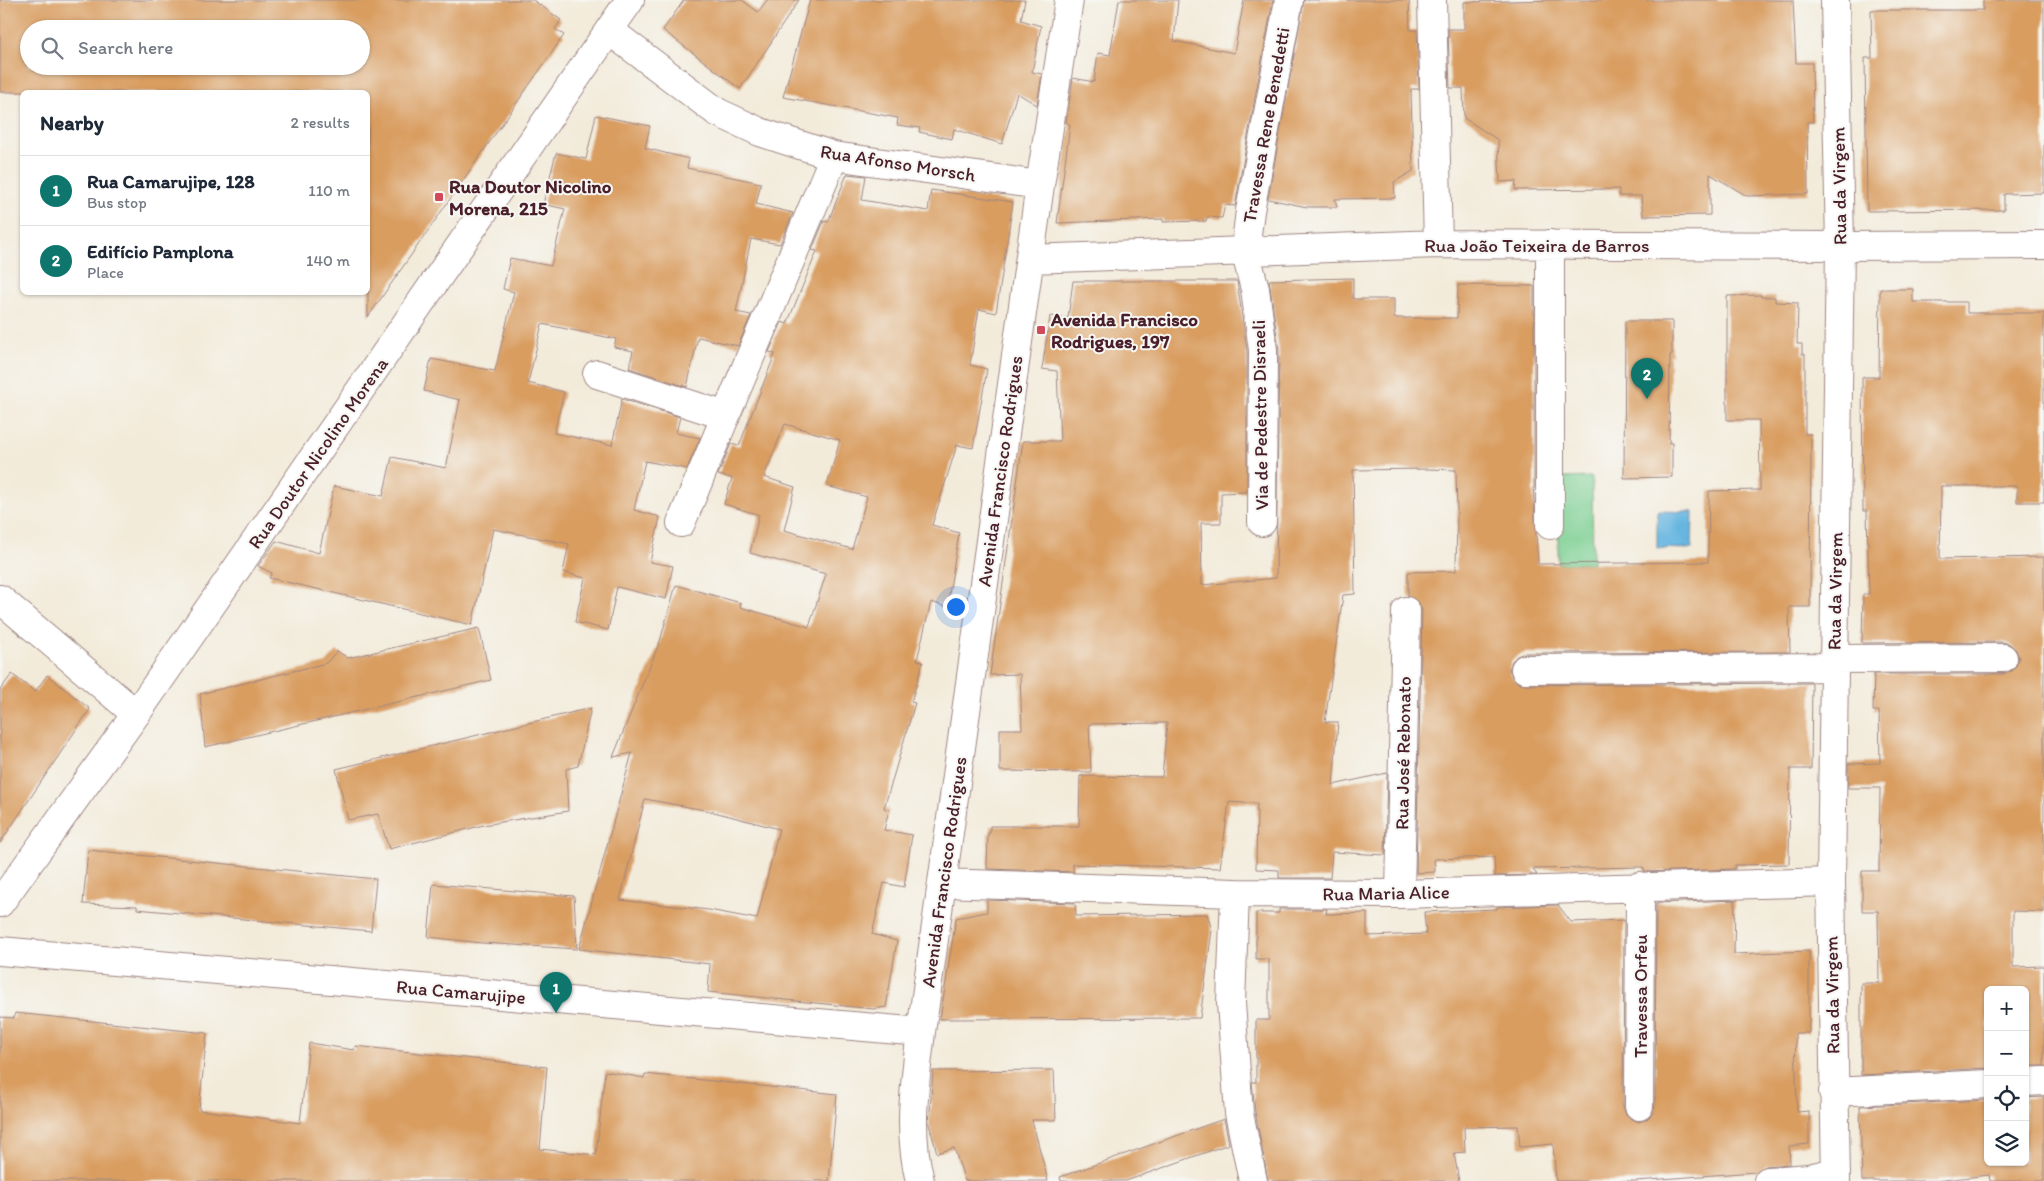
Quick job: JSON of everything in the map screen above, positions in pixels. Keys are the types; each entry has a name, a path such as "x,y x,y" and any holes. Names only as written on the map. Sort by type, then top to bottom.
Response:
{"street":[{"name":"Rua Doutor Nicolino Morena","path":"0,903 136,714 630,0"},
{"name":"Avenida Francisco Rodrigues","path":"920,1181 913,1152 913,1103 921,1032 1040,185 1069,0"},
{"name":"Travessa Rene Benedetti","path":"1245,250 1251,201 1289,0"},
{"path":"1432,0 1438,244"},
{"name":"Rua da Virgem","path":"1835,0 1840,246 1831,882 1833,1092 1836,1177"},
{"name":"Rua Afonso Morsch","path":"610,31 717,112 760,132 834,156 1040,185"},
{"path":"681,523 834,156"},
{"name":"Rua João Teixeira de Barros","path":"1030,259 1438,244 2044,245"},
{"path":"1550,244 1550,525"},
{"name":"Via de Pedestre Disraeli","path":"1245,250 1256,297 1263,350 1262,522"},
{"path":"597,374 726,416"},
{"path":"0,599 136,714"},
{"name":"Rua José Rebonato","path":"1400,894 1406,611"},
{"path":"1525,669 2003,658"},
{"name":"Rua Maria Alice","path":"942,883 1236,893 1400,894 1831,882"},
{"name":"Travessa Orfeu","path":"1639,1106 1640,886"},
{"path":"1236,893 1231,1003 1239,1113 1253,1181"},
{"name":"Rua Camarujipe","path":"0,951 921,1032"},
{"path":"2029,1082 2044,1081"},
{"path":"1833,1092 1984,1084"},
{"path":"1768,1181 1836,1177"}],"green space":[{"path":"1592,477 1593,563 1558,564 1558,478"}],"water":[{"path":"1657,511 1693,512 1692,549 1657,548"}],"building":[{"path":"0,0 533,0 561,20 555,29 564,35 368,317 368,295 370,295 370,90 20,90 20,92 0,92"},
{"path":"684,0 742,0 758,12 767,0 799,0 740,89 663,30"},
{"path":"810,0 1025,0 1021,20 1041,26 1032,72 1042,74 1037,105 1017,93 1002,144 954,129 952,139 919,132 920,128 897,125 898,118 783,97"},
{"path":"1119,0 1178,0 1174,41 1234,53 1244,0 1273,0 1235,206 1225,205 1222,218 1207,217 1206,221 1163,222 1163,219 1057,223 1070,125 1066,122 1073,78 1094,82 1098,53 1110,55"},
{"path":"1304,0 1409,0 1410,30 1417,30 1419,89 1411,89 1413,171 1394,182 1395,198 1335,199 1337,207 1307,207 1268,199"},
{"path":"1793,0 1796,63 1812,63 1813,122 1807,122 1808,194 1747,196 1710,174 1710,215 1643,216 1641,196 1619,196 1619,189 1515,190 1516,181 1500,182 1498,140 1464,118 1463,88 1450,88 1448,29 1464,29 1464,2"},
{"path":"1983,0 2044,0 2044,193 2004,194 2004,210 1867,211 1865,58 1872,58 1871,10 1983,10"},
{"path":"596,115 650,126 645,148 689,159 687,168 761,183 756,204 793,213 780,244 751,239 736,312 751,315 738,346 698,337 687,387 629,368 633,351 614,347 616,339 542,324 528,383 564,392 554,433 612,445 622,399 680,417 676,433 700,438 687,469 645,461 634,510 660,517 650,562 673,566 666,599 617,587 608,630 575,622 585,578 563,572 569,544 493,529 472,625 269,578 272,573 258,566 276,541 319,553 334,486 383,496 392,457 446,468 460,400 424,391 431,359 495,371 514,292 503,289 510,258 551,266 565,209 543,204 556,153 586,159"},
{"path":"847,174 866,176 862,200 928,211 931,190 1013,202 996,313 979,309 970,365 987,369 973,448 957,445 932,525 959,533 947,607 931,602 917,660 923,662 911,702 915,703 884,808 889,810 884,830 912,835 904,887 884,883 872,934 897,941 886,1007 874,1009 708,992 710,964 579,949 632,753 613,757 660,641 676,585 741,603 740,607 809,627 826,574 750,553 759,515 724,504 732,478 718,475 731,444 739,446 775,354 769,352 782,322 787,324 817,251 812,250 824,221 828,222","holes":["785,424 840,440 827,486 867,497 852,549 784,530 795,487 764,477","645,799 710,811 779,829 757,919 709,910 620,900"]},
{"path":"1353,278 1353,299 1394,299 1394,318 1457,318 1458,285 1534,286 1533,488 1538,564 1708,562 1709,491 1760,490 1759,420 1727,420 1727,296 1761,295 1761,297 1775,297 1775,302 1798,303 1797,344 1802,344 1802,354 1805,354 1805,434 1811,434 1810,607 1789,607 1790,652 1525,653 1517,656 1512,661 1509,669 1512,677 1518,683 1525,685 1812,683 1811,769 1790,769 1789,864 1735,865 1735,869 1645,872 1643,867 1533,869 1537,875 1495,876 1494,857 1434,859 1435,872 1416,873 1422,611 1419,603 1408,596 1408,572 1456,571 1456,470 1427,469 1353,470 1355,594 1343,595 1325,722 1338,722 1333,785 1387,773 1385,855 1332,852 1330,878 1279,878 1279,870 1256,869 1257,804 1229,802 1220,868 1073,864 1073,872 987,869 988,833 990,833 990,826 1079,826 1080,776 1162,777 1167,723 1089,724 1091,772 1000,771 1000,729 1022,729 1020,674 990,675 1023,441 1060,441 1057,371 1042,369 1050,316 1068,318 1073,281 1237,281 1247,351 1247,492 1221,493 1221,523 1201,523 1202,585 1276,578 1279,350 1269,280"},
{"path":"1880,289 1913,289 1913,302 1967,302 1967,313 2044,313 2044,502 2017,502 2017,486 1941,486 1940,559 2044,557 2044,912 2013,911 2013,967 2044,966 2044,1066 2029,1066 2029,986 1984,986 1984,1068 1861,1075 1861,983 1879,983 1878,911 1862,911 1862,871 1879,871 1880,788 1848,788 1848,764 1880,763 1879,711 1873,711 1874,674 2003,674 2011,671 2016,666 2019,658 2016,650 2010,644 2003,642 1862,643 1863,594 1869,594 1867,511 1863,511 1862,377 1879,377"},
{"path":"1625,321 1672,321 1669,443 1672,443 1672,477 1624,478"},
{"path":"479,628 491,680 205,747 200,694 326,663 337,651 348,658"},
{"path":"12,674 35,692 47,675 90,709 0,843 0,690"},
{"path":"591,708 578,766 566,769 568,811 484,825 389,849 378,814 348,820 336,769"},
{"path":"88,850 376,879 371,931 137,909 137,906 83,904"},
{"path":"433,884 574,896 577,949 482,943 428,937"},
{"path":"987,900 1075,903 1076,916 1207,914 1212,930 1200,1018 940,1019 956,918 987,912"},
{"path":"1735,900 1734,954 1809,951 1809,1033 1795,1033 1797,1112 1809,1111 1809,1144 1789,1146 1790,1164 1766,1166 1755,1172 1636,1181 1556,1181 1553,1144 1520,1147 1518,1126 1464,1127 1465,1152 1454,1153 1459,1181 1268,1181 1255,1111 1252,1082 1256,1082 1256,1020 1269,1020 1269,959 1256,959 1256,913 1279,913 1279,909 1327,909 1326,914 1367,913 1367,936 1426,934 1424,912 1497,909 1497,907 1558,905 1571,922 1624,920 1623,1106 1625,1113 1631,1119 1639,1122 1647,1119 1652,1114 1655,1106 1656,903"},
{"path":"15,1013 207,1033 199,1110 300,1123 309,1043 354,1050 355,1046 547,1067 540,1149 596,1155 605,1071 644,1078 645,1074 837,1094 829,1181 0,1181 0,1017 14,1018"},
{"path":"1054,1070 1056,1120 1032,1120 1048,1181 965,1181 954,1148 937,1153 929,1124 933,1071"},
{"path":"2044,1097 2044,1181 1990,1181 1989,1175 1935,1181 1862,1181 1860,1106 1984,1100 1984,1166 2029,1166 2029,1098"},
{"path":"1224,1119 1229,1144 1126,1181 1061,1181 1060,1177"}],"place":[{"name":"Rua Doutor Nicolino Morena, 215","path":"439,197"},
{"name":"Avenida Francisco Rodrigues, 197","path":"1041,330"},
{"name":"Edifício Pamplona","path":"1647,399"},
{"name":"Rua Camarujipe, 128","path":"556,1013"}]}
